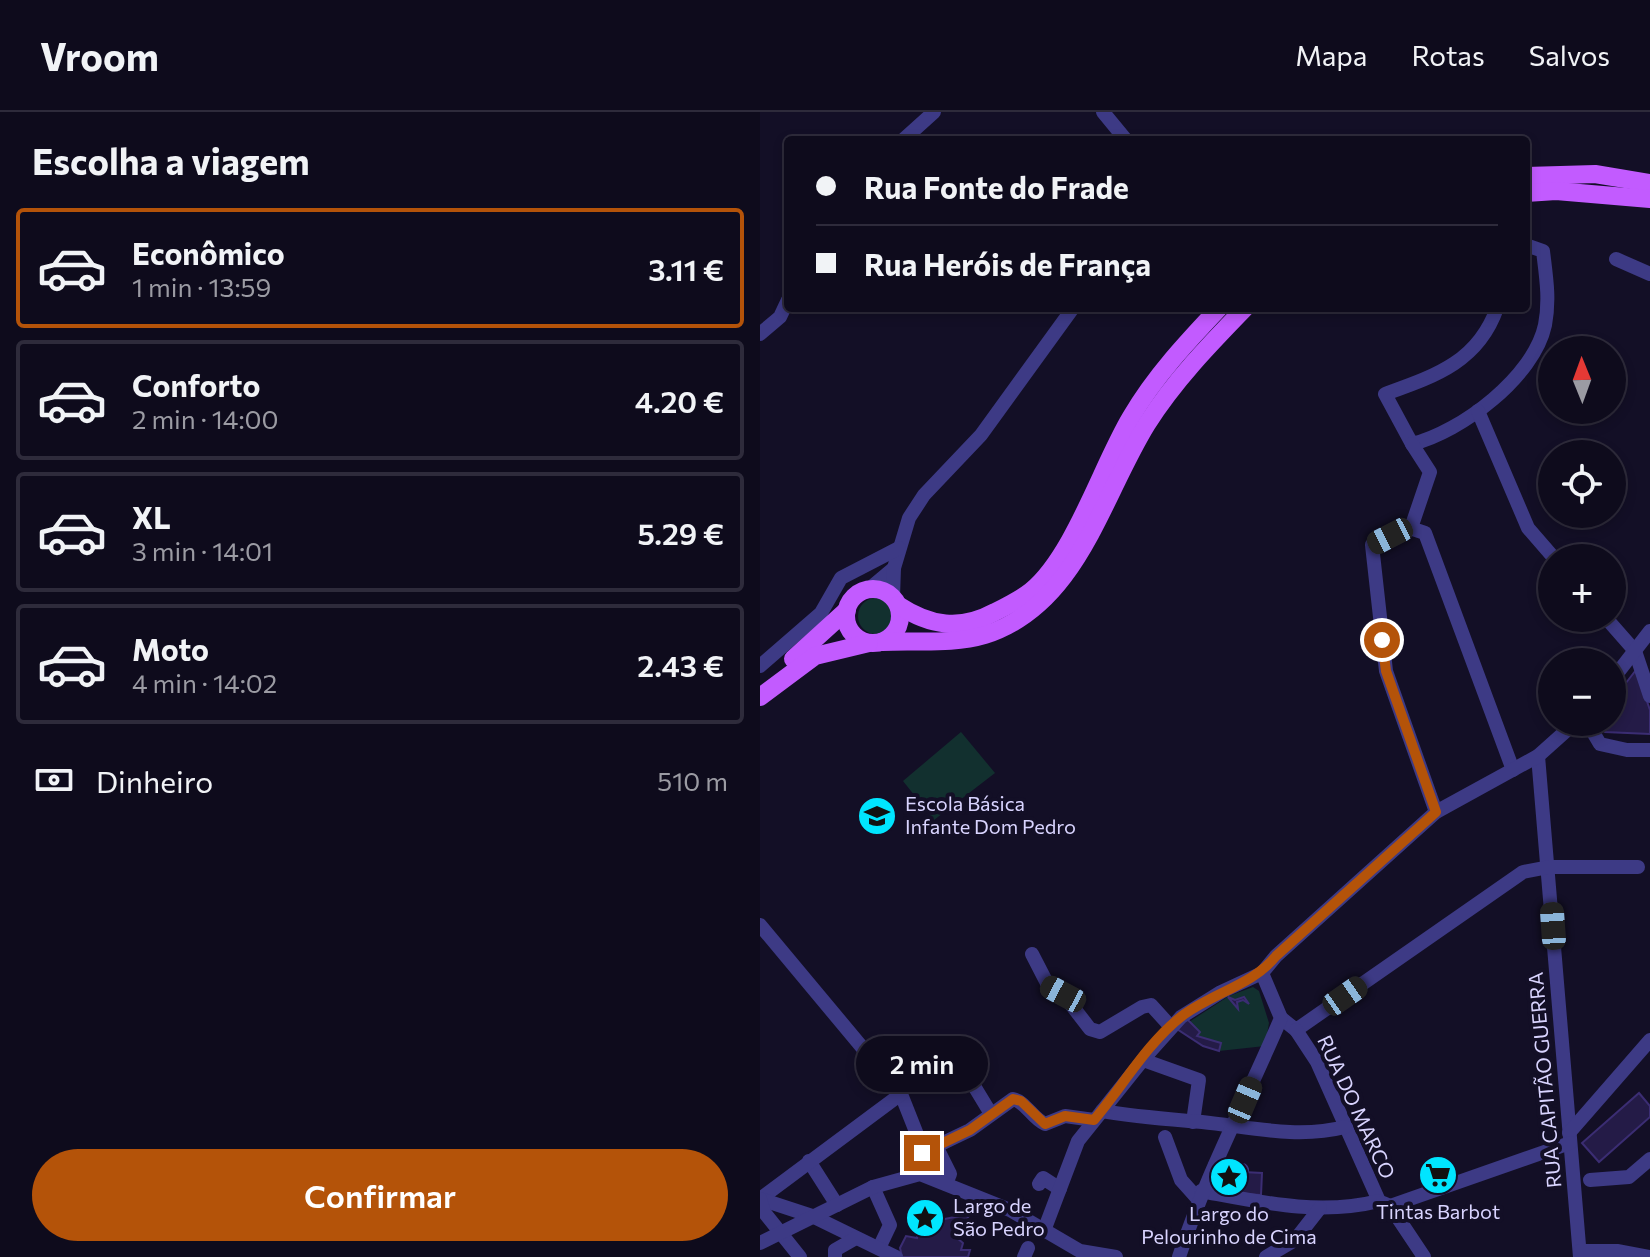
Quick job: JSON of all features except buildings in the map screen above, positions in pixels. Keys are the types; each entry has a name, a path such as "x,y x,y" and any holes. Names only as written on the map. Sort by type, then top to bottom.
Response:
{"main road":[{"path":"1530,176 1595,174 1650,183"},
{"path":"1530,193 1556,191 1650,199"},
{"path":"760,684 799,655 847,610 853,598 869,589 878,589 928,622 959,625 983,619 1031,591 1054,564 1131,416 1179,349 1215,312"},
{"path":"760,697 815,656 876,642 958,641 986,634 1015,621 1047,597 1070,570 1147,423 1197,357 1241,312"},
{"path":"876,642 896,631 900,623 896,601"},
{"path":"847,610 851,631 876,642"}],"street":[{"path":"907,136 934,112"},
{"path":"1103,112 1123,136"},
{"path":"1412,444 1434,438 1478,411 1524,369 1544,328 1549,295 1543,251 1530,246"},
{"path":"1616,259 1650,274"},
{"path":"760,334 780,317 784,308"},
{"path":"896,601 894,568 909,518 924,495 981,435 1070,312"},
{"path":"1496,312 1491,325 1467,357 1422,381 1385,394 1430,472 1418,531 1513,770"},
{"path":"1478,411 1528,528 1542,544"},
{"path":"1418,531 1407,527 1372,545 1386,671 1436,812"},
{"path":"760,666 821,613 841,578 899,548"},
{"path":"869,589 894,568"},
{"path":"1618,632 1635,651 1650,696"},
{"path":"1626,662 1649,635"},
{"path":"1045,1228 1078,1141 1181,1017 1221,992 1262,973 1276,956 1436,812 1538,756 1560,736"},
{"path":"1595,736 1600,744 1627,750 1650,750"},
{"name":"RUA CAPITÃO GUERRA","path":"1538,756 1580,1254"},
{"path":"1296,1030 1523,872 1549,867 1638,867"},
{"path":"760,925 901,1094 922,1153 920,1174"},
{"path":"1032,954 1049,987 1063,994 1090,1029 1100,1032 1142,1007 1151,1005 1171,1027"},
{"path":"1179,1257 1200,1195 1234,1127 1281,1018 1262,973"},
{"name":"RUA DO MARCO","path":"1281,1018 1296,1030 1317,1062 1345,1127 1384,1204 1424,1257"},
{"path":"1165,1137 1176,1169 1200,1195 1320,1208 1384,1204 1569,1138 1650,1040"},
{"path":"1143,1060 1199,1080 1193,1122"},
{"path":"948,1086 968,1076 991,1114"},
{"path":"760,1199 901,1094"},
{"path":"922,1153 937,1148 1013,1099 1021,1101 1045,1124 1065,1116 1098,1116 1310,1133 1345,1127"},
{"path":"937,1148 948,1179"},
{"path":"1590,1180 1629,1177 1650,1159"},
{"path":"809,1161 837,1205"},
{"path":"1215,1165 1242,1170"},
{"path":"760,1243 873,1187 920,1174 948,1179 1010,1210 1045,1228 1079,1254 1116,1257"},
{"path":"1039,1184 1043,1178 1060,1189"},
{"path":"873,1187 890,1225 879,1248"},
{"path":"760,1199 812,1216 896,1257"},
{"path":"760,1199 778,1232 800,1257"},
{"path":"1266,1257 1295,1240 1320,1208"},
{"path":"835,1256 835,1250 856,1238"},
{"path":"1580,1254 1617,1251 1649,1257"}],"green space":[{"path":"876,598 888,604 894,616 888,628 876,634 864,628 858,616 864,604"},
{"path":"961,732 995,773 934,820 903,781"},
{"path":"1253,987 1259,991 1269,1023 1265,1046 1219,1051 1197,1036 1199,1032 1189,1022 1229,996"}],"place":[{"name":"Escola Básica Infante Dom Pedro","path":"877,816"},
{"name":"Tintas Barbot","path":"1438,1175"},
{"name":"Largo do Pelourinho de Cima","path":"1229,1177"},
{"name":"Largo de São Pedro","path":"925,1218"}],"route":[{"path":"922,1153 970,1130 1013,1099 1021,1101 1036,1119 1045,1124 1065,1116 1094,1120 1181,1017 1221,992 1262,973 1276,956 1436,812 1386,671 1382,640"}]}
